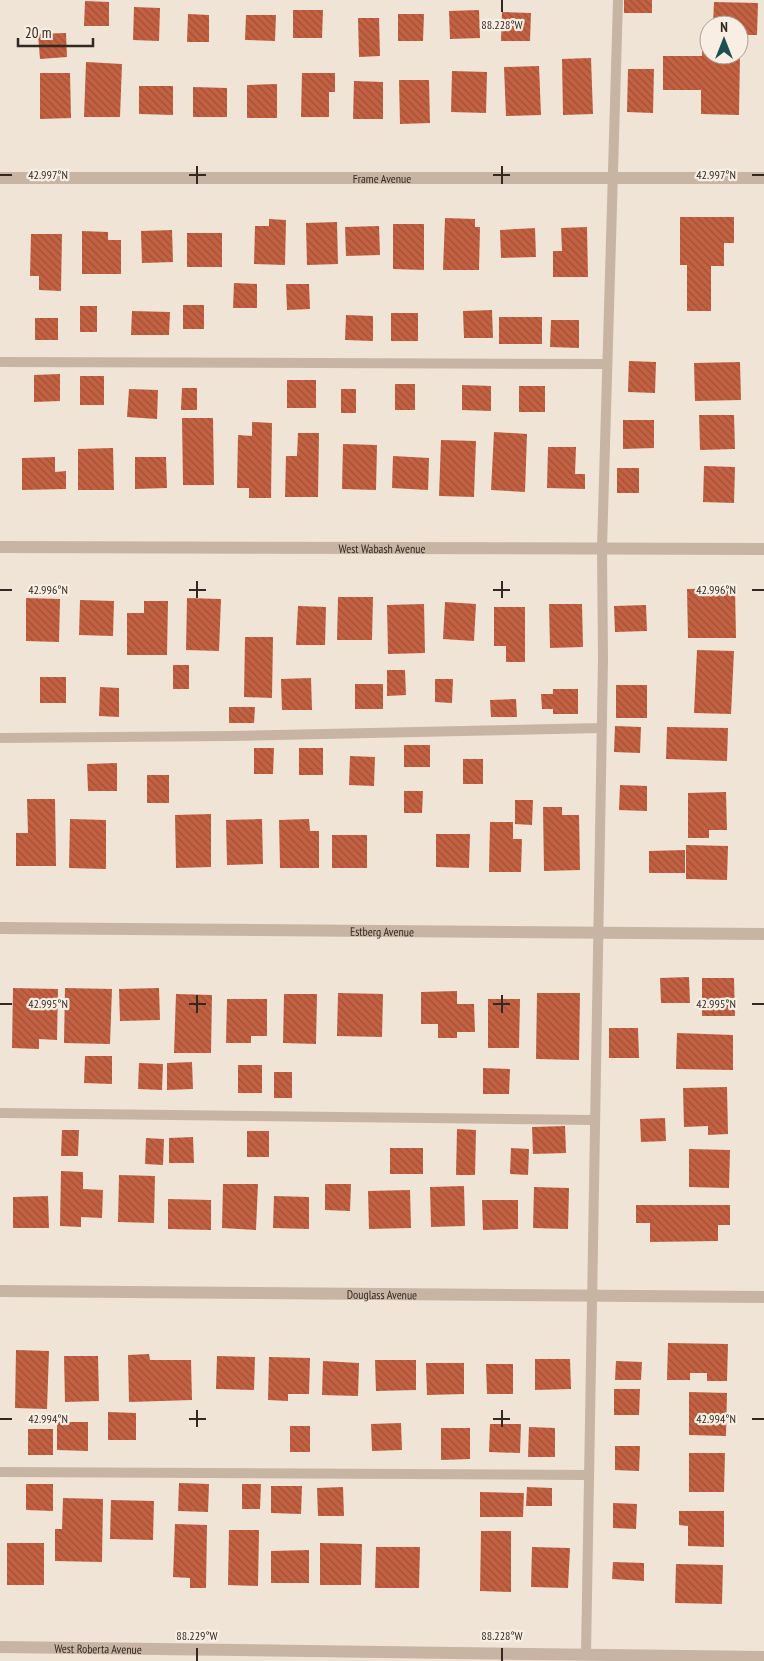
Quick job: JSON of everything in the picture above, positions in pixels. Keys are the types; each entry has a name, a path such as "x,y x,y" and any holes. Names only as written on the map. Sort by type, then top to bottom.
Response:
{"street":[{"name":"Frame Avenue","path":"0,178 764,178"},
{"name":"West Wabash Avenue","path":"0,547 764,549"},
{"name":"Estberg Avenue","path":"0,928 764,934"},
{"name":"Douglass Avenue","path":"0,1291 764,1298"},
{"name":"West Roberta Avenue","path":"0,1647 764,1657"}],"lane":[{"path":"586,1655 601,728 602,548 611,245 611,178 618,0"},
{"path":"0,362 606,364"},
{"path":"0,738 230,736 601,728"},
{"path":"0,1113 594,1120"},
{"path":"0,1472 588,1475"}],"building":[{"path":"624,0 652,0 652,13 624,13"},
{"path":"85,1 109,2 109,26 84,26"},
{"path":"714,2 758,3 757,35 749,35 749,15 713,15"},
{"path":"134,7 160,8 159,41 133,40"},
{"path":"293,10 323,10 322,38 293,38"},
{"path":"479,10 480,38 450,39 449,11"},
{"path":"502,12 531,13 530,41 501,41"},
{"path":"188,14 209,15 209,42 187,42"},
{"path":"398,14 424,14 423,41 398,41"},
{"path":"246,15 276,15 275,41 245,40"},
{"path":"358,18 379,18 380,56 359,57"},
{"path":"66,33 67,57 40,59 38,34"},
{"path":"663,56 699,56 699,65 740,65 739,115 701,114 701,90 663,90"},
{"path":"591,58 593,114 563,115 562,59"},
{"path":"86,62 122,64 120,117 84,117"},
{"path":"539,66 541,115 506,116 504,67"},
{"path":"628,69 654,69 653,113 627,112"},
{"path":"452,71 487,72 486,113 451,112"},
{"path":"40,73 70,73 71,118 40,119"},
{"path":"302,73 335,73 335,92 329,92 329,117 301,117"},
{"path":"399,80 429,80 430,123 400,124"},
{"path":"354,81 383,82 383,119 353,119"},
{"path":"277,84 277,118 247,118 247,85"},
{"path":"139,86 173,86 173,115 139,114"},
{"path":"193,87 227,88 227,117 193,117"},
{"path":"680,217 734,217 734,243 724,243 724,266 711,266 711,311 687,311 687,265 680,265"},
{"path":"445,218 475,219 475,227 480,227 479,270 443,270"},
{"path":"269,219 286,220 285,265 254,264 255,226 269,226"},
{"path":"337,222 338,264 307,265 306,223"},
{"path":"393,224 424,224 424,270 393,269"},
{"path":"379,226 380,255 346,256 345,227"},
{"path":"587,227 588,277 553,277 553,251 562,251 561,228"},
{"path":"535,228 536,257 501,258 500,230"},
{"path":"172,230 173,262 142,263 141,231"},
{"path":"82,231 108,232 108,240 121,240 121,274 82,274"},
{"path":"187,233 222,233 222,267 187,267"},
{"path":"31,234 62,234 61,291 39,290 39,276 30,276"},
{"path":"234,283 257,284 257,308 233,308"},
{"path":"286,284 309,284 310,309 287,310"},
{"path":"183,305 204,305 204,329 183,329"},
{"path":"80,306 97,306 97,332 80,332"},
{"path":"492,310 493,338 464,338 463,311"},
{"path":"132,311 170,312 169,335 131,335"},
{"path":"391,313 418,313 418,341 391,341"},
{"path":"346,315 373,316 373,341 345,340"},
{"path":"499,317 542,317 542,344 499,344"},
{"path":"35,318 58,318 58,340 35,340"},
{"path":"551,320 579,320 579,348 550,347"},
{"path":"629,361 656,362 655,393 628,392"},
{"path":"740,362 741,400 695,401 694,363"},
{"path":"60,374 60,401 34,402 34,375"},
{"path":"80,376 104,376 104,405 80,405"},
{"path":"287,380 316,380 316,408 287,408"},
{"path":"395,384 415,384 415,410 395,410"},
{"path":"462,385 491,386 491,411 462,410"},
{"path":"519,386 545,386 545,412 519,412"},
{"path":"182,388 197,388 197,410 181,410"},
{"path":"129,389 158,390 157,419 127,417"},
{"path":"341,389 356,389 356,413 341,413"},
{"path":"699,415 734,415 735,449 700,450"},
{"path":"182,418 213,418 214,485 183,485"},
{"path":"623,420 654,420 654,448 623,449"},
{"path":"252,422 272,423 271,498 249,498 249,488 237,488 238,435 252,436"},
{"path":"494,432 527,434 525,492 491,490"},
{"path":"298,433 319,433 318,497 285,497 286,456 297,456"},
{"path":"441,440 476,441 474,497 439,496"},
{"path":"343,444 377,445 376,490 342,489"},
{"path":"548,447 576,447 575,474 585,474 585,489 547,488"},
{"path":"113,448 114,490 78,490 78,449"},
{"path":"393,456 429,458 428,490 392,488"},
{"path":"55,457 55,472 66,471 66,489 22,490 22,458"},
{"path":"135,457 166,457 167,488 135,489"},
{"path":"704,466 735,467 734,503 703,502"},
{"path":"617,468 639,468 639,493 617,493"},
{"path":"735,588 736,638 688,638 687,589"},
{"path":"338,597 373,597 372,640 337,640"},
{"path":"26,598 60,599 59,642 26,641"},
{"path":"187,598 221,599 219,651 186,650"},
{"path":"80,600 114,601 113,636 79,635"},
{"path":"144,601 168,601 167,655 127,655 127,613 144,613"},
{"path":"445,602 476,604 474,641 443,639"},
{"path":"424,604 425,653 388,654 387,605"},
{"path":"549,604 582,604 583,647 550,648"},
{"path":"646,605 647,631 615,632 614,606"},
{"path":"298,606 326,607 325,645 296,645"},
{"path":"494,607 525,607 525,662 506,662 506,646 494,646"},
{"path":"245,637 273,637 272,698 244,697"},
{"path":"697,650 734,651 731,714 694,713"},
{"path":"173,665 189,665 189,689 173,689"},
{"path":"387,670 405,670 406,695 387,696"},
{"path":"40,677 66,677 66,703 40,703"},
{"path":"311,678 312,710 282,710 281,679"},
{"path":"435,679 453,679 452,703 435,702"},
{"path":"355,684 383,684 383,709 355,709"},
{"path":"616,685 647,685 647,718 616,718"},
{"path":"100,687 119,688 119,717 99,716"},
{"path":"553,689 578,689 578,714 553,714 553,709 542,709 541,694 553,694"},
{"path":"516,699 517,717 491,717 490,700"},
{"path":"229,707 255,707 254,723 229,723"},
{"path":"615,726 641,727 640,753 614,752"},
{"path":"667,727 728,728 727,761 666,759"},
{"path":"404,745 430,745 430,767 404,767"},
{"path":"254,748 274,748 273,774 254,774"},
{"path":"299,748 323,748 323,775 299,775"},
{"path":"350,756 375,757 374,786 349,785"},
{"path":"463,759 483,759 483,784 463,784"},
{"path":"117,763 117,791 88,791 87,764"},
{"path":"147,775 169,775 169,803 147,803"},
{"path":"620,785 647,786 647,811 619,810"},
{"path":"404,791 423,791 422,813 404,813"},
{"path":"726,792 727,830 709,830 709,838 688,838 688,793"},
{"path":"27,799 55,799 56,866 16,866 16,833 28,833"},
{"path":"515,800 533,800 532,825 515,824"},
{"path":"543,807 562,807 562,815 579,815 580,870 544,871"},
{"path":"211,814 211,867 176,868 175,815"},
{"path":"70,819 106,820 106,869 69,868"},
{"path":"262,819 263,864 227,865 226,820"},
{"path":"309,819 310,831 319,831 319,868 280,868 279,820"},
{"path":"490,822 513,822 513,839 522,839 521,872 489,872"},
{"path":"436,834 470,834 469,868 436,867"},
{"path":"332,835 367,835 367,868 332,868"},
{"path":"686,845 728,846 727,880 686,879"},
{"path":"685,850 685,873 649,873 649,851"},
{"path":"689,977 690,1003 661,1003 660,978"},
{"path":"702,978 734,978 735,1016 702,1016"},
{"path":"13,988 58,989 57,1040 39,1039 39,1049 12,1048"},
{"path":"65,988 112,989 110,1044 64,1043"},
{"path":"159,988 160,1020 120,1021 119,989"},
{"path":"457,991 457,1004 474,1004 475,1032 457,1032 457,1038 438,1038 438,1024 421,1024 421,992"},
{"path":"338,993 383,994 382,1037 337,1036"},
{"path":"537,993 580,993 579,1060 536,1059"},
{"path":"176,994 212,995 211,1053 174,1053"},
{"path":"284,994 317,994 316,1044 283,1043"},
{"path":"227,999 267,999 267,1036 251,1036 251,1043 226,1043"},
{"path":"488,999 520,999 519,1048 488,1048"},
{"path":"609,1028 638,1028 639,1058 609,1058"},
{"path":"677,1033 733,1035 733,1070 676,1069"},
{"path":"85,1056 112,1056 112,1084 84,1083"},
{"path":"192,1062 193,1089 167,1090 167,1063"},
{"path":"139,1063 163,1064 162,1090 138,1089"},
{"path":"238,1065 262,1065 262,1093 238,1093"},
{"path":"483,1068 510,1069 509,1094 483,1094"},
{"path":"274,1072 292,1072 292,1098 274,1098"},
{"path":"727,1087 728,1134 708,1135 708,1126 684,1127 683,1088"},
{"path":"665,1118 666,1141 641,1142 640,1119"},
{"path":"565,1126 566,1153 533,1154 532,1127"},
{"path":"457,1129 476,1130 475,1175 456,1175"},
{"path":"62,1130 79,1130 78,1156 61,1156"},
{"path":"247,1131 269,1131 269,1157 247,1157"},
{"path":"193,1137 194,1163 169,1163 169,1138"},
{"path":"146,1138 164,1139 163,1165 145,1164"},
{"path":"390,1148 423,1148 423,1174 390,1174"},
{"path":"511,1148 529,1149 528,1175 510,1174"},
{"path":"689,1149 730,1150 729,1188 689,1187"},
{"path":"61,1171 83,1172 83,1189 103,1190 102,1218 81,1217 81,1227 60,1226"},
{"path":"119,1175 155,1176 154,1223 118,1222"},
{"path":"223,1184 258,1184 256,1230 222,1228"},
{"path":"325,1184 351,1184 350,1211 325,1210"},
{"path":"464,1186 465,1226 431,1227 430,1187"},
{"path":"534,1187 569,1188 568,1229 533,1228"},
{"path":"410,1190 411,1228 369,1229 368,1191"},
{"path":"48,1196 49,1228 13,1228 13,1197"},
{"path":"274,1196 309,1197 309,1229 273,1228"},
{"path":"168,1199 211,1200 211,1230 168,1229"},
{"path":"482,1200 518,1200 518,1229 483,1230"},
{"path":"636,1205 730,1205 730,1225 718,1225 718,1241 650,1242 650,1223 636,1223"},
{"path":"668,1343 728,1344 727,1381 707,1381 707,1373 690,1373 690,1380 667,1380"},
{"path":"16,1350 49,1351 47,1409 15,1408"},
{"path":"149,1354 150,1360 191,1360 192,1400 129,1402 128,1355"},
{"path":"64,1356 98,1356 99,1401 65,1402"},
{"path":"217,1356 255,1357 254,1390 216,1389"},
{"path":"269,1357 310,1358 309,1394 288,1394 288,1401 268,1400"},
{"path":"535,1359 570,1359 571,1389 535,1390"},
{"path":"375,1360 416,1360 416,1390 376,1391"},
{"path":"323,1361 359,1363 358,1396 322,1395"},
{"path":"616,1361 642,1362 641,1380 615,1380"},
{"path":"426,1363 464,1363 464,1394 427,1395"},
{"path":"486,1364 513,1364 513,1394 487,1394"},
{"path":"614,1389 640,1389 639,1415 614,1415"},
{"path":"689,1392 727,1393 726,1436 689,1435"},
{"path":"108,1412 136,1413 136,1440 108,1440"},
{"path":"57,1422 88,1422 88,1451 57,1450"},
{"path":"401,1423 402,1450 372,1451 371,1424"},
{"path":"490,1424 521,1424 520,1453 489,1452"},
{"path":"290,1426 310,1426 310,1452 290,1452"},
{"path":"529,1427 555,1428 555,1457 528,1457"},
{"path":"441,1428 470,1428 470,1459 441,1460"},
{"path":"28,1429 53,1429 53,1455 28,1455"},
{"path":"615,1446 640,1446 639,1471 615,1470"},
{"path":"689,1453 725,1453 724,1492 689,1492"},
{"path":"179,1483 209,1484 208,1512 178,1511"},
{"path":"26,1484 53,1484 53,1511 26,1510"},
{"path":"242,1484 261,1484 260,1509 242,1509"},
{"path":"271,1486 302,1486 301,1514 271,1513"},
{"path":"343,1487 344,1516 318,1516 317,1488"},
{"path":"527,1487 552,1488 552,1506 526,1506"},
{"path":"480,1492 524,1493 523,1517 480,1517"},
{"path":"63,1498 103,1499 102,1562 55,1561 55,1529 62,1529"},
{"path":"111,1500 154,1501 153,1540 110,1539"},
{"path":"613,1503 637,1504 636,1529 613,1528"},
{"path":"679,1511 724,1511 724,1547 688,1546 688,1526 679,1525"},
{"path":"175,1524 207,1525 206,1588 190,1588 190,1578 173,1577"},
{"path":"229,1530 259,1530 258,1586 228,1585"},
{"path":"481,1531 511,1531 511,1592 480,1591"},
{"path":"7,1543 44,1543 44,1585 7,1585"},
{"path":"320,1543 362,1544 361,1585 320,1585"},
{"path":"376,1547 420,1547 419,1588 375,1588"},
{"path":"532,1547 570,1548 568,1588 531,1587"},
{"path":"309,1550 309,1583 271,1583 271,1551"},
{"path":"613,1562 644,1563 644,1581 612,1579"},
{"path":"676,1564 723,1565 722,1604 675,1603"}]}
